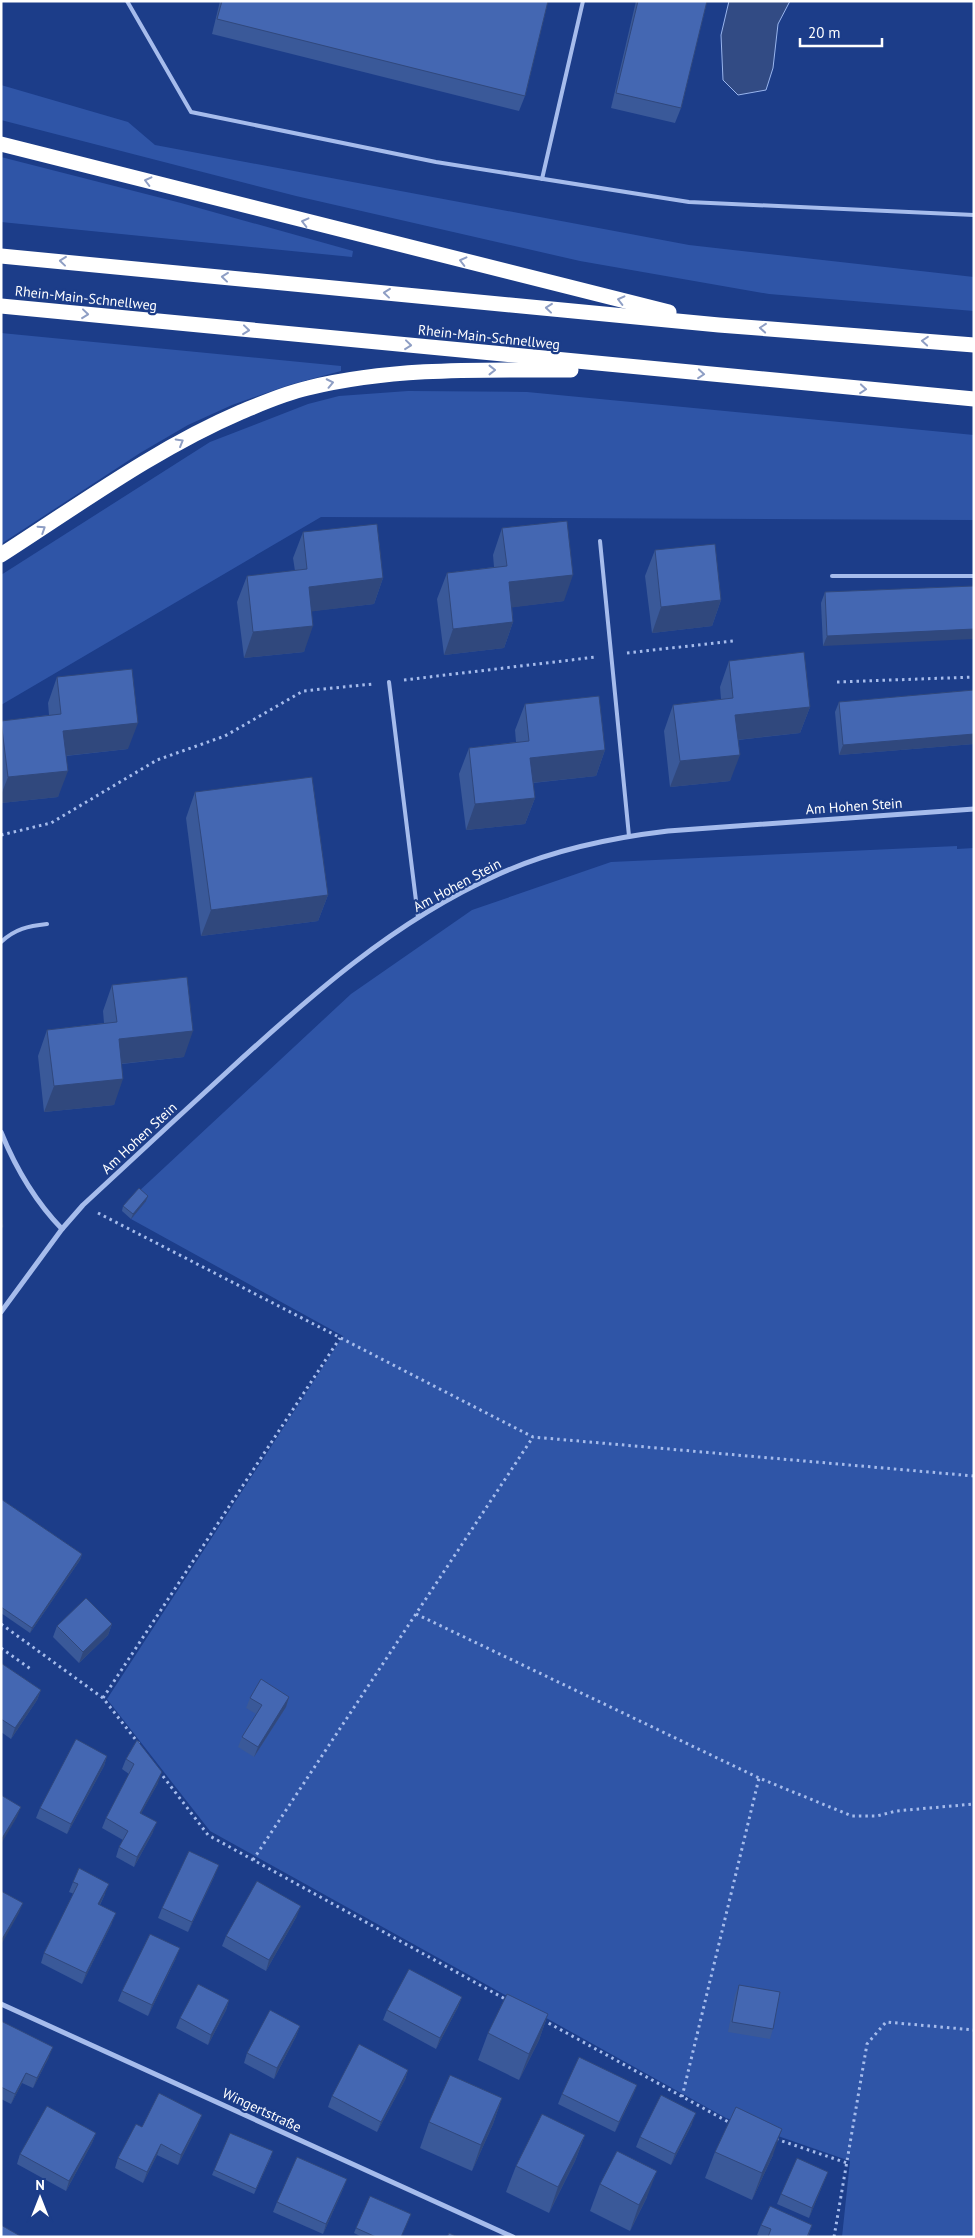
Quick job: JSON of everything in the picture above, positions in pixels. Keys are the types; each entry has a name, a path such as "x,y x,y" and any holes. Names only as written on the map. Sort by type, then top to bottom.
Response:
{"highway":[{"path":"1,144 719,325"},
{"path":"1,256 719,325 974,345"},
{"name":"Rhein-Main-Schnellweg","path":"1,306 974,399"},
{"path":"1,555 183,440 261,404 306,388 353,378 414,371 652,369"}],"street":[{"name":"Am Hohen Stein","path":"1,1312 62,1229 83,1205 286,1018 351,965 418,917 466,890 541,858 584,845 628,836 668,830 974,809"},
{"path":"1,1132 14,1163 31,1192 62,1229"},
{"name":"Wingertstraße","path":"1,2004 513,2237"}],"lane":[{"path":"128,1 191,112 436,162 689,202 974,215"},
{"path":"542,179 582,1"},
{"path":"600,541 628,836"},
{"path":"832,576 974,576"},
{"path":"389,682 418,917"},
{"path":"1,942 12,932 28,926 47,924"}],"path":[{"path":"1,835 50,823 157,760 225,736 303,691 733,641"},
{"path":"837,682 974,677"},
{"path":"83,1205 533,1437 974,1476"},
{"path":"103,1698 340,1338"},
{"path":"253,1860 533,1437"},
{"path":"416,1614 759,1778 852,1816 877,1816 896,1811 974,1804"},
{"path":"1,1624 103,1698 144,1751"},
{"path":"1,1648 32,1670"},
{"path":"156,1766 208,1835 515,2005"},
{"path":"682,2097 759,1778"},
{"path":"542,2020 734,2124"},
{"path":"834,2237 867,2044 886,2022 974,2030"},
{"path":"772,2137 847,2163"}],"shaded area":[{"path":"729,1 790,1 778,24 773,68 766,90 738,95 723,80 721,35"},
{"path":"1,85 128,122 155,145 689,245 974,277 974,311 769,294 580,261 296,196 1,120"},
{"path":"1,157 181,203 353,251 352,257 1,222"},
{"path":"1,333 341,366 341,371 289,385 232,405 188,425 140,453 1,544"},
{"path":"408,391 527,392 974,435 974,520 321,517 1,705 1,575 210,442 308,404 339,396"},
{"path":"957,846 957,849 974,848 974,2237 842,2237 850,2161 726,2118 210,1831 107,1699 343,1336 131,1219 146,1201 137,1193 351,994 472,910 611,862"}],"building":[{"path":"222,1 548,1 525,96 217,19"},
{"path":"638,1 707,1 681,108 616,93"},
{"path":"567,521 573,575 509,582 513,622 453,629 447,573 507,566 502,528"},
{"path":"377,524 383,578 309,587 313,626 253,632 247,576 307,569 303,532"},
{"path":"715,544 721,600 661,607 655,550"},
{"path":"974,586 974,629 827,636 825,592"},
{"path":"804,652 810,707 735,715 740,755 680,761 673,705 733,698 729,661"},
{"path":"132,669 138,723 63,731 68,771 8,777 1,721 61,714 57,677"},
{"path":"974,690 974,734 843,745 839,702"},
{"path":"599,696 605,750 530,758 535,798 475,804 469,748 529,741 525,704"},
{"path":"312,777 328,895 211,910 195,792"},
{"path":"187,977 193,1031 119,1039 123,1079 54,1086 47,1030 117,1022 112,985"},
{"path":"139,1188 148,1196 133,1214 123,1206"},
{"path":"1,1210 3,1227 1,1228"},
{"path":"1,1499 82,1554 32,1628 1,1607"},
{"path":"86,1598 112,1624 83,1652 57,1626"},
{"path":"1,1663 41,1690 15,1728 1,1719"},
{"path":"261,1679 289,1697 258,1747 242,1737 262,1705 250,1698"},
{"path":"76,1739 107,1756 71,1824 40,1808"},
{"path":"137,1740 162,1772 140,1813 157,1822 137,1857 119,1847 128,1831 106,1818 134,1764 126,1759"},
{"path":"1,1795 21,1807 1,1840"},
{"path":"189,1851 219,1865 192,1922 162,1908"},
{"path":"79,1868 109,1884 98,1904 116,1913 86,1973 44,1953 78,1884 73,1882"},
{"path":"257,1881 301,1906 269,1960 226,1936"},
{"path":"1,1891 23,1903 1,1941"},
{"path":"150,1934 180,1948 152,2005 122,1991"},
{"path":"409,1969 462,1997 440,2038 387,2010"},
{"path":"198,1984 229,2000 211,2035 180,2018"},
{"path":"739,1985 780,1992 773,2029 732,2022"},
{"path":"507,1994 548,2014 529,2054 488,2033"},
{"path":"270,2010 300,2026 277,2068 247,2053"},
{"path":"1,2021 53,2047 37,2078 26,2073 15,2094 1,2087"},
{"path":"359,2044 408,2070 381,2122 332,2096"},
{"path":"579,2057 637,2085 619,2122 562,2094"},
{"path":"450,2075 502,2098 481,2145 429,2122"},
{"path":"159,2093 202,2115 181,2155 161,2144 147,2172 118,2158 136,2124 142,2127"},
{"path":"661,2095 696,2113 675,2154 640,2137"},
{"path":"47,2106 96,2133 69,2181 20,2154"},
{"path":"736,2107 782,2129 762,2173 715,2152"},
{"path":"542,2114 585,2135 558,2187 516,2166"},
{"path":"230,2133 273,2151 256,2189 214,2170"},
{"path":"617,2151 657,2171 639,2205 600,2184"},
{"path":"297,2157 347,2179 326,2224 277,2202"},
{"path":"797,2158 828,2172 812,2208 781,2194"},
{"path":"370,2196 411,2214 401,2237 376,2237 356,2228"},
{"path":"770,2206 812,2225 807,2237 768,2237 771,2229 761,2225"},
{"path":"1,2225 22,2237 1,2237"},
{"path":"449,2233 458,2237 447,2237"}]}
